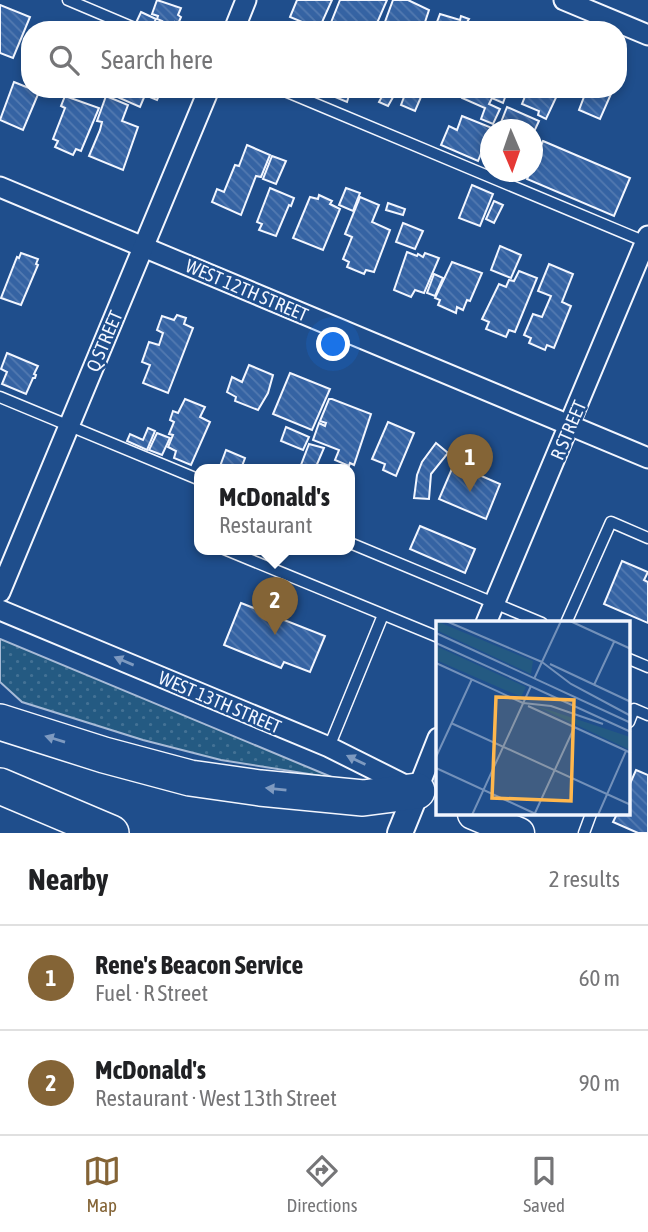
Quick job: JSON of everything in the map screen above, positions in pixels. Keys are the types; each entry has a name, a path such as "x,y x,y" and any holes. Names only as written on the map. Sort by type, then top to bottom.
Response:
{"highway":[{"path":"0,722 104,755 190,778 363,798 427,795"},
{"path":"0,786 111,833"}],"street":[{"path":"237,21 246,0"},
{"path":"564,0 614,21"},
{"path":"627,26 648,35"},
{"name":"Q STREET","path":"0,592 205,98"},
{"name":"WEST 12TH STREET","path":"0,187 648,458"},
{"name":"R STREET","path":"487,621 647,241"},
{"name":"WEST 13TH STREET","path":"0,610 329,747 427,795"},
{"path":"400,833 427,795 436,748"}],"lane":[{"path":"68,0 118,21"},
{"path":"303,98 647,241"},
{"path":"0,397 194,478"},
{"path":"567,621 611,522 648,538"},
{"path":"355,545 537,621"},
{"path":"238,555 436,636"},
{"path":"329,747 383,615"},
{"path":"630,659 648,667"},
{"path":"631,708 648,715"},
{"path":"584,833 591,816"}],"shaded area":[{"path":"0,639 334,778 221,760 143,740 22,702 0,682"}],"building":[{"path":"157,0 181,8 179,21 162,21 152,14"},
{"path":"297,0 332,0 323,21 300,21 290,17"},
{"path":"340,0 387,0 378,21 332,21"},
{"path":"393,0 408,0 429,10 425,21 385,21"},
{"path":"0,5 30,17 28,21 21,21 21,39 13,58 0,53"},
{"path":"141,12 156,19 155,21 137,21"},
{"path":"440,14 460,20 461,16 469,19 468,21 437,21"},
{"path":"14,82 21,85 21,98 36,98 23,130 0,120"},
{"path":"64,98 71,98 99,108 81,151 76,149 73,155 55,147 58,141 53,139 65,108 61,106"},
{"path":"105,98 128,105 122,121 138,127 123,170 89,156 102,122 97,121"},
{"path":"120,98 144,98 140,107"},
{"path":"381,98 392,98 388,106 379,102"},
{"path":"404,98 421,98 415,111 401,105"},
{"path":"462,98 492,98 489,104 500,109 495,119 481,119 485,108"},
{"path":"492,98 505,98 503,103"},
{"path":"524,98 556,98 546,119 538,115 539,111 522,104"},
{"path":"584,98 609,98 600,119 579,110"},
{"path":"507,107 534,119 502,119"},
{"path":"462,116 480,123 478,161 441,145 449,126 457,130"},
{"path":"543,141 630,178 614,216 534,182 543,182"},
{"path":"247,145 270,155 261,177 256,176 241,215 212,202 217,189 224,192"},
{"path":"272,156 286,161 276,184 263,179"},
{"path":"472,185 493,194 480,226 459,218"},
{"path":"270,188 294,198 276,236 259,230 262,224 257,222"},
{"path":"346,188 360,193 353,211 339,205"},
{"path":"319,195 332,201 330,204 340,209 323,250 293,238 310,197 318,199"},
{"path":"360,197 379,205 372,222 390,230 374,272 366,270 364,274 347,267 349,262 343,259 352,237 345,234"},
{"path":"494,201 503,205 494,223 486,219"},
{"path":"388,203 405,209 403,215 386,210"},
{"path":"403,223 423,231 415,249 396,242"},
{"path":"500,246 521,255 511,278 491,270"},
{"path":"407,252 423,257 425,253 439,258 424,293 415,290 411,297 394,290"},
{"path":"21,253 38,259 38,265 21,305 1,298"},
{"path":"452,262 482,273 470,301 467,300 463,310 457,307 456,313 438,305 440,300 435,298"},
{"path":"549,264 573,274 562,302 571,306 554,348 547,345 545,350 529,343 531,338 524,335 533,314 542,317 551,296 538,291"},
{"path":"519,271 537,278 515,332 509,330 506,337 486,329 489,322 482,319 499,284 506,287 509,280 514,281"},
{"path":"434,274 443,278 435,296 427,293"},
{"path":"177,315 186,318 184,324 193,328 168,393 143,383 150,365 142,362 149,342 159,345 163,333 157,330 162,316 174,320"},
{"path":"7,353 38,366 26,394 2,384 7,372 1,369"},
{"path":"249,365 273,375 268,393 258,410 235,401 236,397 227,392 232,377 242,382"},
{"path":"290,373 330,389 312,430 273,414"},
{"path":"185,399 205,407 200,417 210,422 191,465 174,458 176,451 168,447 173,435 169,434 174,422 170,420 173,411 178,413"},
{"path":"329,399 371,414 354,464 335,460 339,450 313,440 319,423 325,426 326,423 320,421"},
{"path":"388,422 414,433 396,476 383,470 385,464 372,459"},
{"path":"286,427 309,437 303,450 281,441"},
{"path":"148,428 155,431 147,450 127,441 130,434 143,440"},
{"path":"157,433 170,438 162,455 149,450"},
{"path":"436,443 448,453 431,474 429,499 414,498 422,462"},
{"path":"309,444 324,448 317,464 301,464"},
{"path":"226,450 245,458 243,464 221,464"},
{"path":"454,464 500,484 486,519 439,499"},
{"path":"420,526 475,549 465,573 410,549"},
{"path":"622,561 648,572 644,580 648,582 648,623 604,604"},
{"path":"241,603 325,636 310,672 284,662 281,668 224,645"},
{"path":"636,770 648,775 648,833 638,833 613,822 616,816 630,816 630,784"}],"place":[{"name":"Rene's Beacon Service","path":"470,492"},
{"name":"McDonald's","path":"275,635"}]}
